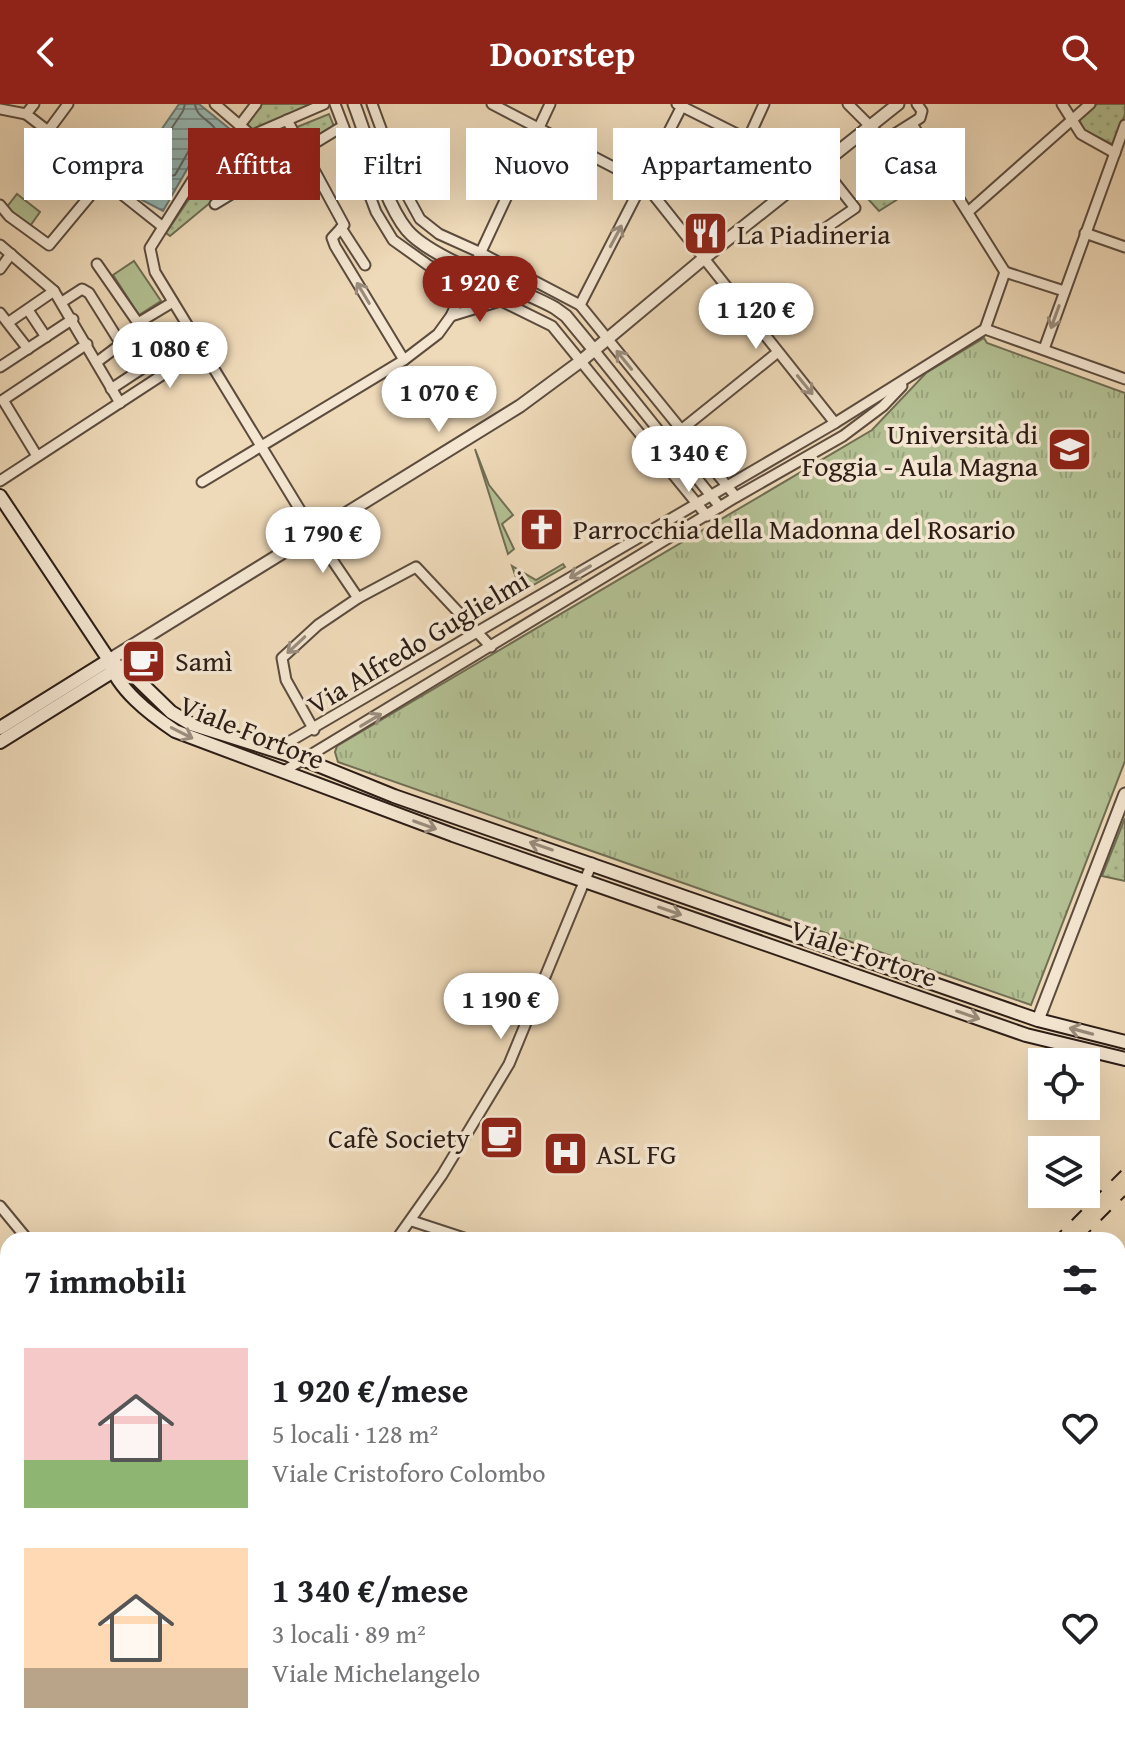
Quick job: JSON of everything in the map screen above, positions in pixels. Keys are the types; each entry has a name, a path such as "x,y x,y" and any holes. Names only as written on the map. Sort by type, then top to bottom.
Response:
{"main road":[{"path":"0,496 111,666"},
{"path":"0,728 111,666"},
{"path":"0,742 111,666"},
{"name":"Viale Fortore","path":"111,666 135,677 171,712 191,724 305,760 460,819 1038,1020 1125,1042"},
{"name":"Viale Fortore","path":"111,666 144,707 175,731 453,835 1026,1035 1125,1059"},
{"path":"453,835 460,819"},
{"path":"1026,1035 1038,1020"}],"street":[{"path":"26,114 34,104"},
{"path":"215,104 243,128"},
{"path":"240,125 256,104"},
{"path":"268,128 324,104"},
{"path":"335,104 376,212 393,240 406,251 552,326 707,516"},
{"path":"354,104 393,208 409,232 433,249 566,316 720,507"},
{"path":"492,104 538,128 550,104"},
{"path":"753,128 764,104"},
{"path":"848,104 876,134 887,137 920,118 922,111 917,104"},
{"path":"840,149 898,104"},
{"path":"1062,104 1081,134 1115,153"},
{"path":"968,212 1090,104"},
{"path":"50,128 64,105"},
{"path":"373,105 402,186 420,219 439,234 580,305 736,497"},
{"path":"669,128 680,105 730,128"},
{"path":"0,109 26,114 44,128"},
{"path":"287,120 291,128"},
{"path":"912,124 1005,272 1064,291"},
{"path":"1044,349 1125,125"},
{"path":"320,141 343,126"},
{"path":"320,180 344,225 332,238 335,246 404,360"},
{"path":"188,187 150,248 150,259 314,533 358,598"},
{"path":"817,234 855,208 840,189"},
{"path":"0,205 9,216 49,245 86,200"},
{"path":"129,200 163,227"},
{"path":"215,204 222,200"},
{"path":"202,482 404,360 438,334 451,316 504,200"},
{"path":"580,305 635,200"},
{"path":"657,200 835,423"},
{"path":"111,666 314,533 520,406 581,361 779,200"},
{"path":"376,212 393,208"},
{"path":"341,228 365,265"},
{"path":"1085,233 1125,247"},
{"path":"0,245 54,291 120,403"},
{"path":"0,269 11,254"},
{"path":"97,264 167,372"},
{"path":"1005,272 985,329 1125,379"},
{"path":"62,302 82,289 89,293 121,344 97,362"},
{"path":"9,322 54,291"},
{"path":"451,316 500,301"},
{"path":"138,323 173,302"},
{"path":"28,310 46,337"},
{"path":"0,313 28,349"},
{"path":"0,367 73,319"},
{"name":"Via Alfredo Guglielmi","path":"275,750 835,423 985,329"},
{"path":"37,456 2,398 87,344"},
{"path":"0,481 202,349"},
{"path":"681,430 778,352"},
{"path":"111,389 158,358"},
{"name":"Via Alfredo Guglielmi","path":"284,771 736,497 843,436 883,406 912,375"},
{"path":"777,456 784,470"},
{"path":"314,730 286,680 282,658 318,625 358,598 416,567 491,647"},
{"path":"1038,1020 1125,794"},
{"path":"403,1232 509,1064 592,863"},
{"path":"0,1206 24,1232"},
{"path":"412,1221 446,1232"}],"green space":[{"path":"259,104 312,104 260,128 251,128 245,122"},
{"path":"1097,104 1125,104 1125,114 1114,145 1085,131 1079,120"},
{"path":"329,114 335,129 320,138 320,128 297,127"},
{"path":"17,194 40,212 30,226 6,208"},
{"path":"188,200 213,200 170,236 166,233"},
{"path":"869,200 896,200 879,211"},
{"path":"134,261 161,301 139,315 113,275"},
{"path":"984,338 987,343 1125,393 1125,761 1031,1005 338,762 337,746 872,430 926,373"},
{"path":"475,449 489,485 513,515 502,524 514,549 508,554"},
{"path":"563,564 565,567 521,592 512,566 536,580"},
{"path":"1125,818 1125,881 1102,876"}],"water":[{"path":"179,104 199,104 229,128 188,128 188,168 172,195 172,128 162,128"},
{"path":"142,200 169,200 163,211"}],"railway":[{"path":"1060,1232 1125,1167"},
{"path":"1089,1232 1125,1196"}],"place":[{"name":"La Piadineria","path":"706,234"},
{"name":"Università di Foggia - Aula Magna","path":"1069,450"},
{"name":"Parrocchia della Madonna del Rosario","path":"542,529"},
{"name":"Samì","path":"144,661"},
{"name":"Cafè Society","path":"501,1138"},
{"name":"ASL FG","path":"565,1154"}]}
